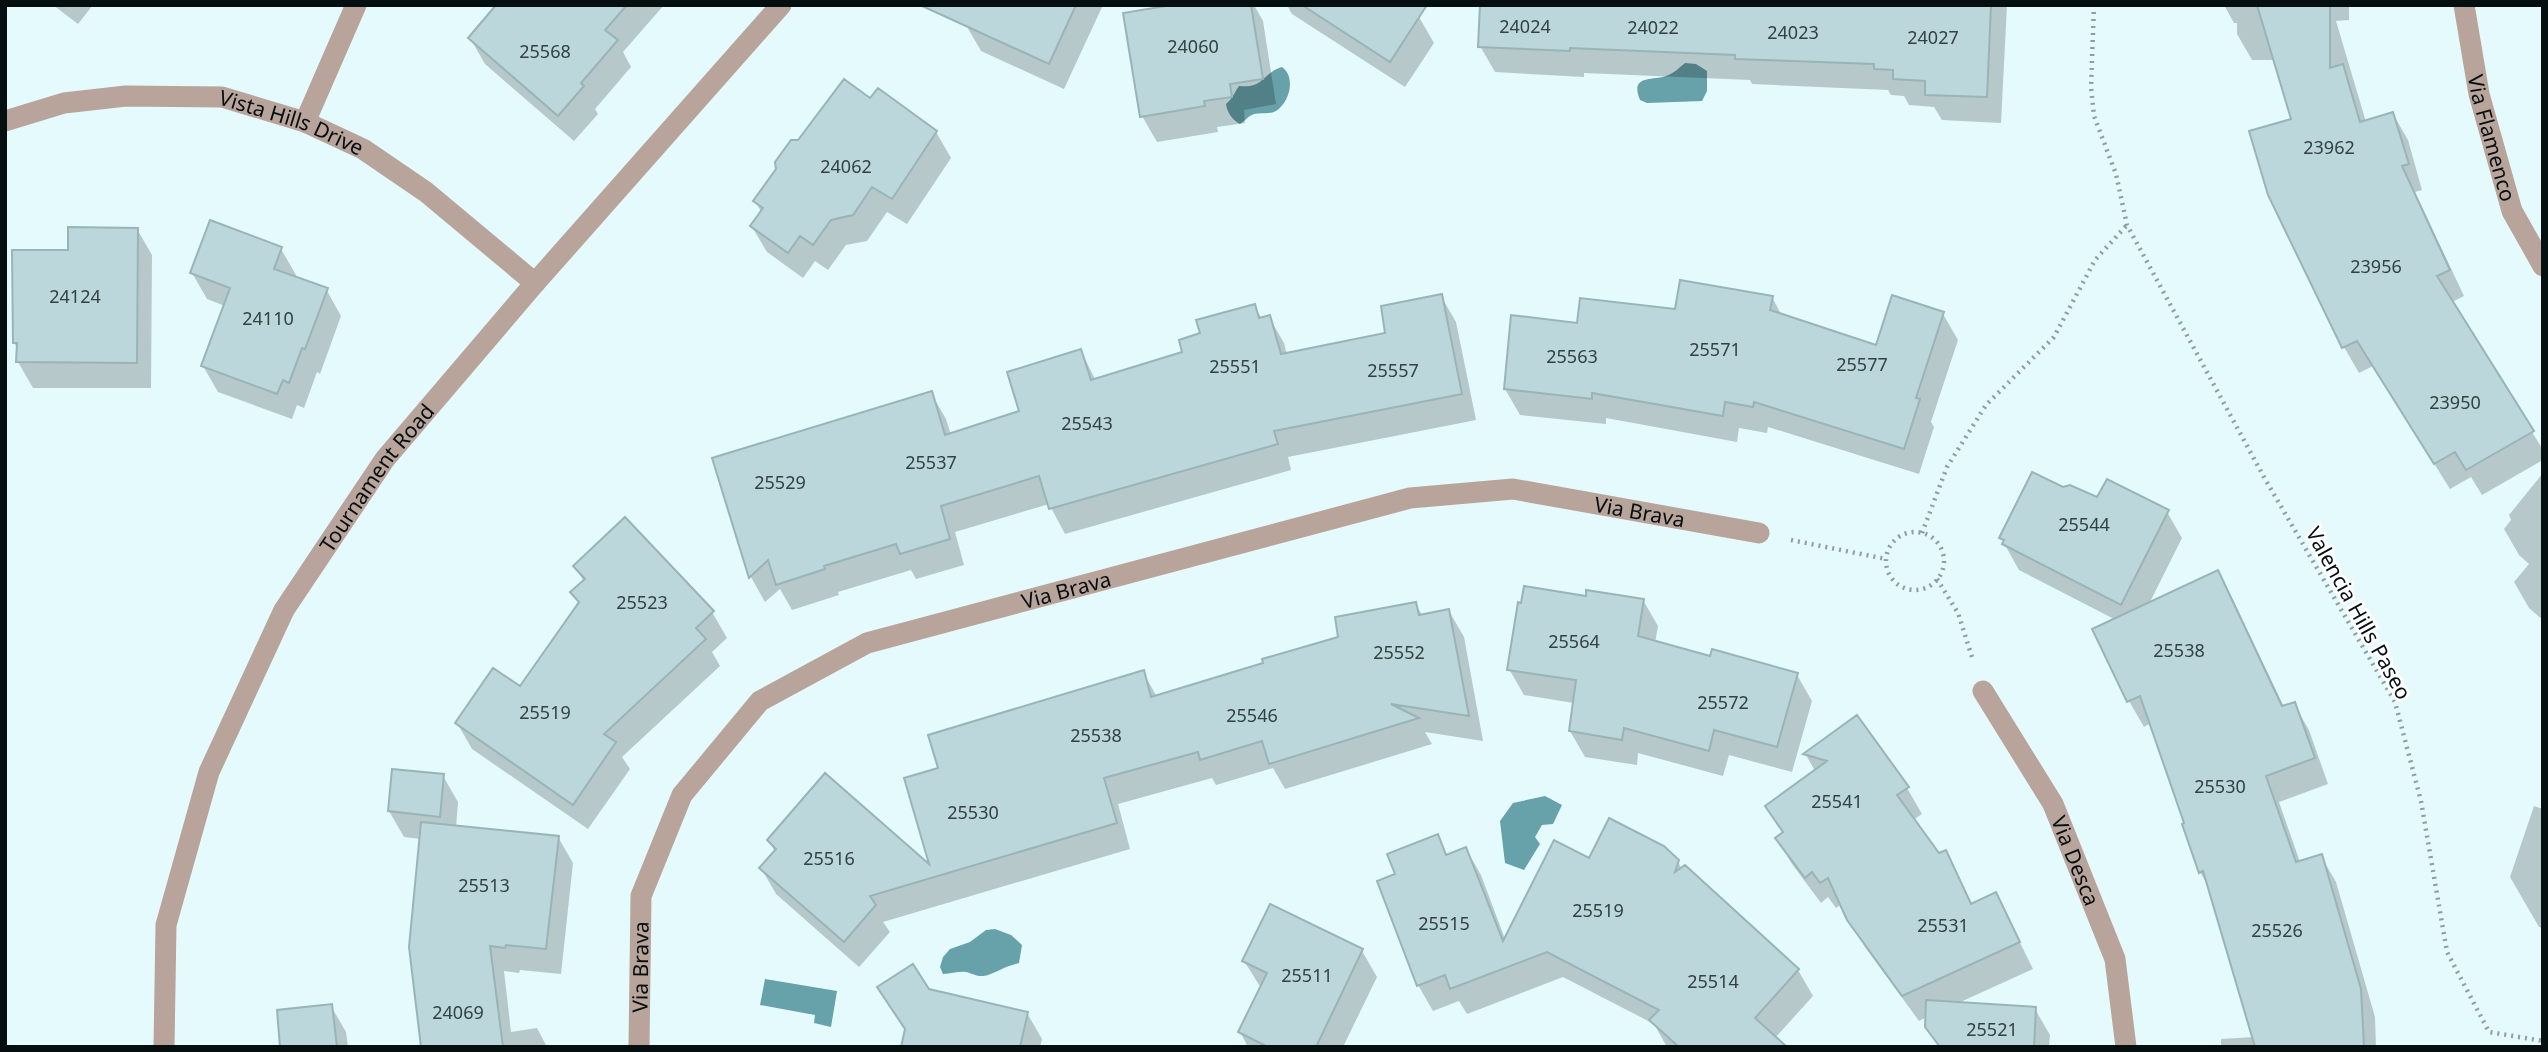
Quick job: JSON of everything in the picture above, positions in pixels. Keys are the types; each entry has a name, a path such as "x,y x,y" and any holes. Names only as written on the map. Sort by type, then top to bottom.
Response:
{"street":[{"path":"305,121 356,5"},
{"name":"Tournament Road","path":"164,1047 166,925 209,772 284,610 385,459 535,283 781,5"},
{"name":"Via Flamenco","path":"2463,5 2479,93 2512,211 2543,265"},
{"name":"Vista Hills Drive","path":"5,121 64,103 127,96 222,97 305,121 363,149 426,192 535,283"},
{"name":"Via Brava","path":"639,1047 640,896 682,794 760,701 867,643 1410,498 1513,489 1759,533"},
{"name":"Via Desca","path":"1983,691 2053,804 2115,959 2126,1047"}],"path":[{"name":"Valencia Hills Paseo","path":"2094,5 2091,88 2094,116 2116,174 2127,225 2265,479 2395,702 2421,801 2447,952 2489,1032 2543,1041"},
{"path":"1922,533 1947,467 1986,405 2054,337 2095,260 2127,225"},
{"path":"1759,533 1886,559"},
{"path":"1905,533 1922,533 1931,537 1942,552 1942,571 1937,579 1922,589 1904,587 1890,576 1887,551 1905,533"},
{"path":"1937,579 1958,613 1983,691"}],"water":[{"path":"1685,63 1696,64 1707,71 1707,91 1702,101 1647,103 1640,100 1638,86 1643,80 1669,75"},
{"path":"1282,67 1289,77 1290,89 1281,107 1273,112 1252,115 1240,124 1235,120 1226,104 1239,86 1258,83"},
{"path":"1545,796 1562,805 1553,824 1542,825 1535,837 1540,844 1524,870 1505,863 1500,821 1513,803"},
{"path":"995,929 1011,935 1022,945 1019,963 985,976 963,972 943,974 940,967 943,957 950,949 970,942 986,930"},
{"path":"765,979 837,991 831,1027 814,1023 815,1015 760,1005"}],"building":[{"path":"496,5 627,5 605,30 618,40 581,83 584,86 558,116 468,38"},
{"path":"920,5 1076,5 1049,64"},
{"path":"1172,5 1251,5 1263,79 1230,84 1232,97 1204,101 1205,106 1140,117 1123,13"},
{"path":"1302,5 1427,5 1390,62"},
{"path":"1480,5 1991,5 1987,97 1925,95 1925,81 1893,79 1893,70 1874,69 1874,64 1735,59 1735,55 1478,47"},
{"path":"2257,5 2330,5 2330,68 2343,64 2360,122 2393,112 2409,164 2402,166 2450,270 2437,276 2534,431 2466,470 2455,452 2434,464 2357,341 2342,348 2268,195 2249,131 2291,119"},
{"path":"844,79 870,98 878,88 937,131 892,199 872,187 853,215 831,220 813,245 800,236 788,253 750,226 763,208 753,201 776,169 775,162 791,140 798,140"},
{"path":"210,220 282,247 274,269 328,288 289,383 283,380 277,394 201,366 230,288 190,273"},
{"path":"68,227 138,228 137,363 16,362 17,343 13,343 12,250 68,250"},
{"path":"1680,280 1773,296 1770,310 1876,345 1892,295 1944,312 1916,398 1920,399 1904,449 1754,402 1753,407 1725,402 1723,416 1592,393 1592,399 1504,389 1511,315 1577,323 1580,298 1675,309"},
{"path":"1442,294 1462,394 1274,431 1278,444 1049,509 1039,476 941,506 950,539 900,554 896,544 824,566 825,569 776,585 768,560 749,578 712,458 932,391 945,435 1019,411 1007,372 1081,349 1091,380 1182,352 1179,340 1200,333 1196,320 1255,304 1259,318 1270,315 1281,354 1385,333 1381,306"},
{"path":"2032,472 2063,487 2070,485 2097,497 2107,479 2169,510 2121,605 2002,544 2004,540 1999,538"},
{"path":"625,517 714,611 696,628 706,639 604,734 616,742 573,805 455,723 493,668 520,686 579,602 570,592 585,579 573,566"},
{"path":"2218,570 2282,706 2295,702 2315,758 2266,776 2296,862 2322,854 2361,989 2364,1047 2255,1047 2203,871 2199,873 2140,696 2127,702 2092,629"},
{"path":"1524,586 1586,596 1586,590 1644,599 1638,636 1710,656 1712,649 1798,673 1777,747 1714,730 1709,751 1624,728 1622,740 1569,731 1576,680 1507,670 1518,602 1521,603"},
{"path":"1416,602 1419,615 1449,609 1469,716 1391,704 1419,718 1269,764 1262,741 1200,760 1198,752 1104,778 1117,823 870,896 876,905 844,942 759,868 776,849 767,840 825,773 929,864 904,778 938,768 928,735 1144,670 1151,697 1263,663 1262,659 1338,637 1335,617"},
{"path":"1857,715 1909,787 1897,795 1939,853 1946,850 1971,904 1996,892 2020,942 1902,996 1847,920 1828,878 1820,883 1812,872 1805,878 1775,838 1783,832 1765,806 1827,761 1803,754"},
{"path":"392,769 444,774 440,817 388,811"},
{"path":"1609,818 1664,846 1679,860 1675,872 1685,865 1799,969 1755,1018 1787,1047 1679,1047 1649,1020 1659,1010 1547,952 1450,989 1445,975 1417,986 1377,881 1395,874 1387,854 1438,834 1446,855 1466,847 1503,941 1554,840 1589,858"},
{"path":"421,822 559,836 546,949 490,946 503,1047 421,1047 409,947"},
{"path":"1270,904 1363,949 1316,1047 1268,1047 1238,1032 1267,973 1242,961"},
{"path":"913,964 929,989 1028,1012 1020,1047 901,1047 905,1029 877,987"},
{"path":"1926,1000 2036,1007 2034,1047 1940,1047 1925,1027"},
{"path":"332,1004 337,1047 280,1047 277,1010"}]}
